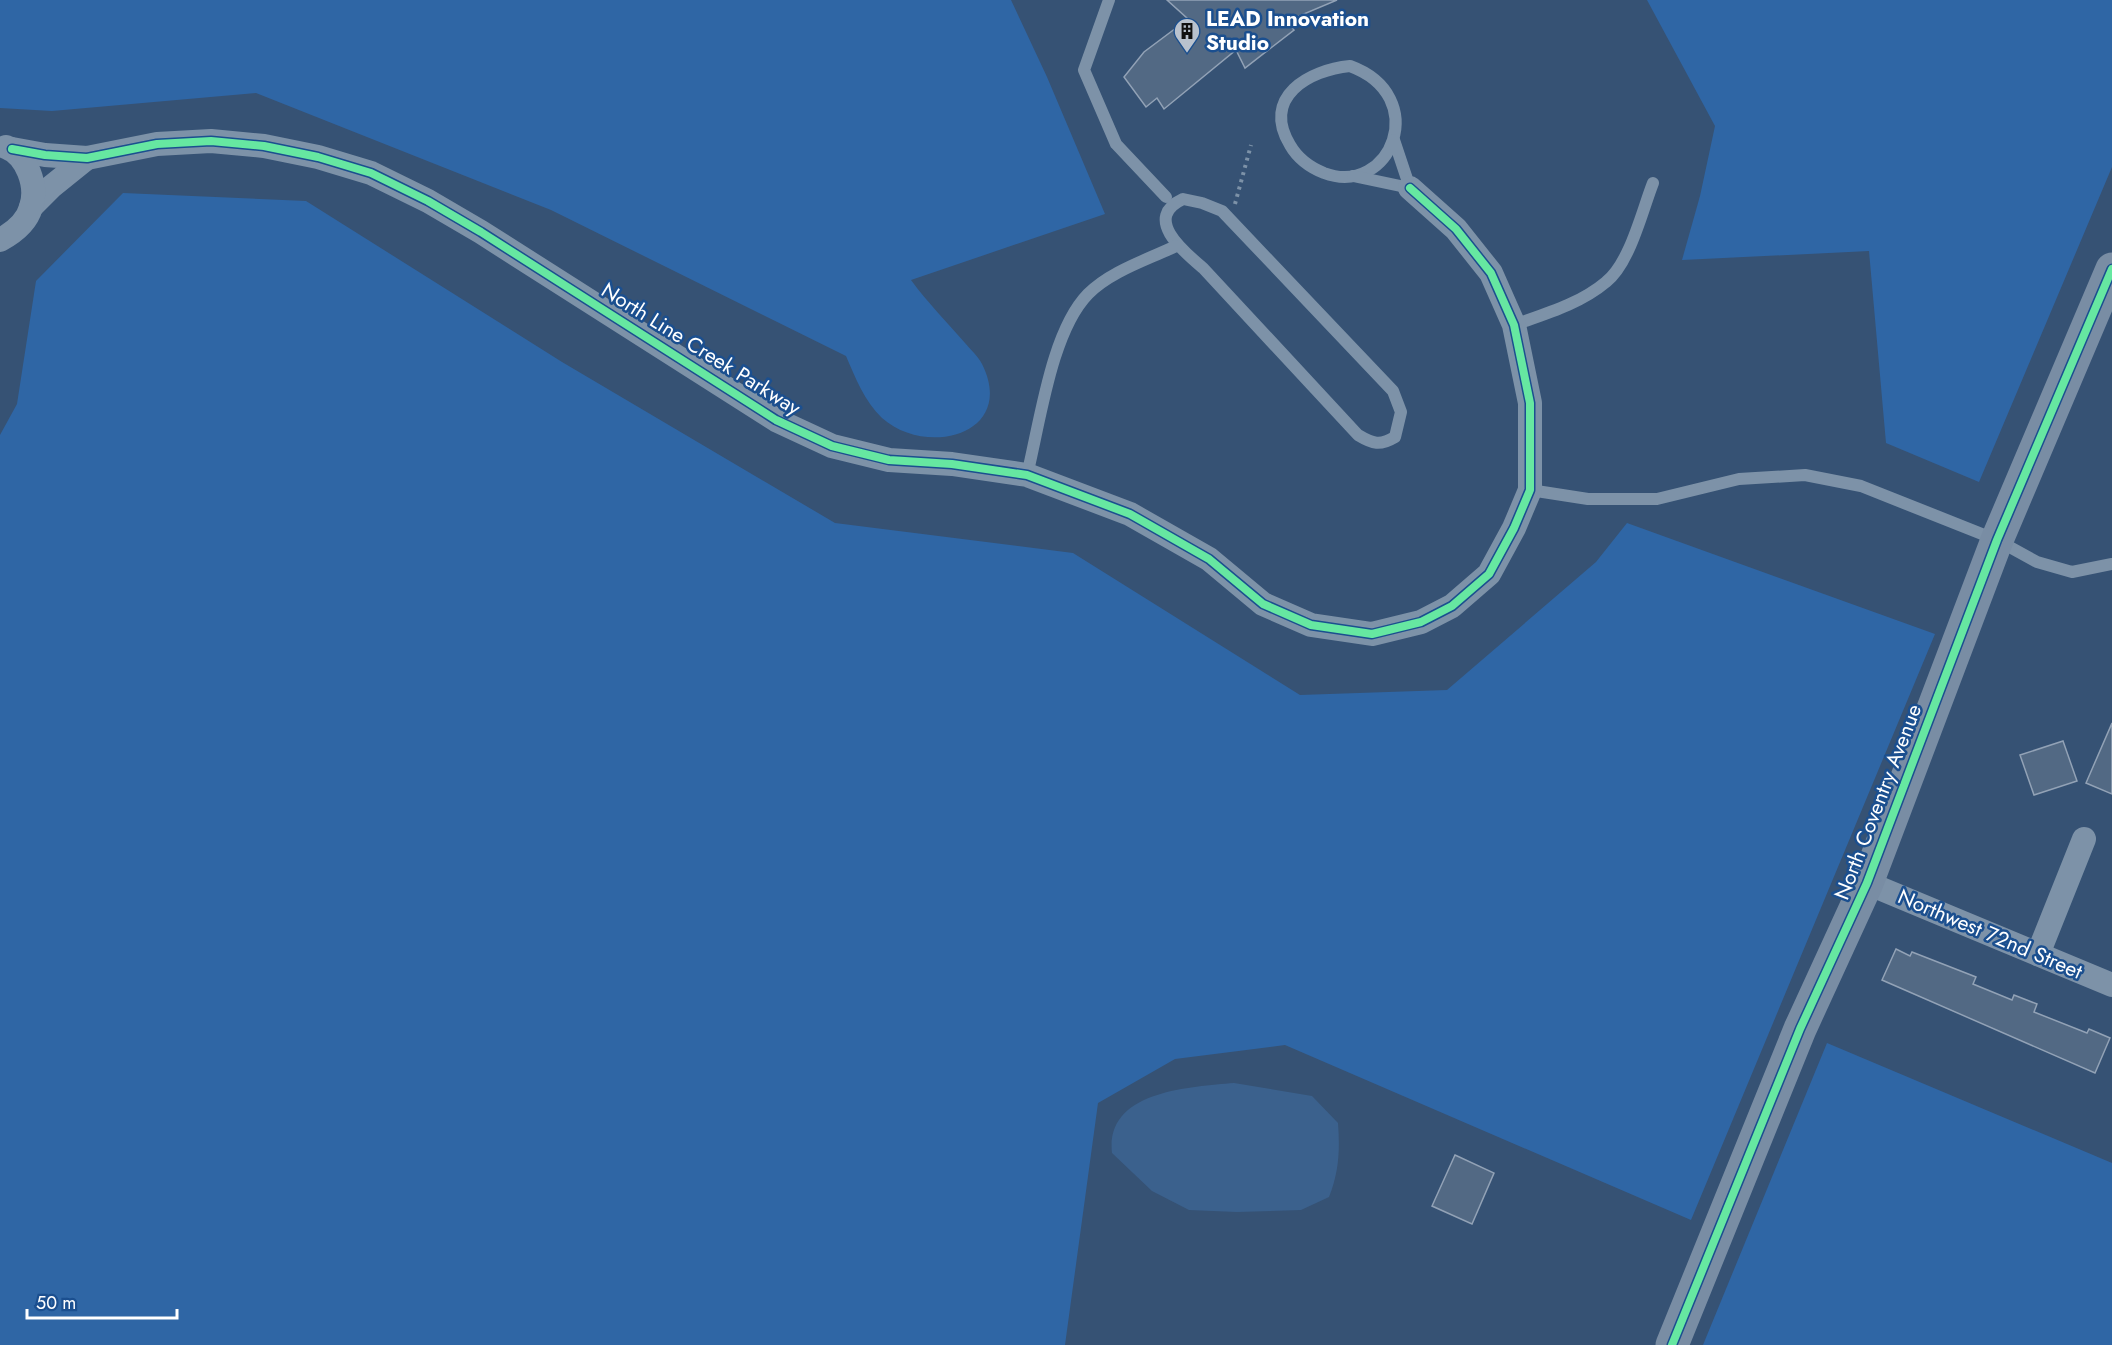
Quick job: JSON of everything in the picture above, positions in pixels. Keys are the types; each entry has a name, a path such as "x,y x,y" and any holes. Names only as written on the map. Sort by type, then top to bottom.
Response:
{"street":[{"name":"North Line Creek Parkway","path":"6,147 45,155 87,158 157,144 211,141 264,146 318,157 371,173 428,201 481,232 776,420 832,446 889,460 952,464 1027,475 1130,514 1209,559 1263,603 1311,625 1372,634 1421,622 1452,606 1489,574 1514,528 1530,490 1530,403 1514,325 1491,273 1456,230 1410,188"},
{"name":"North Line Creek Parkway","path":"6,147 23,160 29,174 33,188 31,207"},
{"name":"North Line Creek Parkway","path":"4,240 21,225 31,207 51,187 87,158"},
{"name":"North Coventry Avenue","path":"1672,1345 1800,1029 1867,883 1997,540 2112,269"},
{"path":"2038,954 2084,839"},
{"name":"Northwest 72nd Street","path":"1867,883 2112,985"}],"lane":[{"path":"1109,0 1084,70 1116,144 1166,197"},
{"path":"1353,176 1380,161 1394,140 1397,121 1393,104 1373,77 1350,66 1328,68 1298,83 1285,101 1284,136 1295,154 1312,168 1332,176 1353,176 1410,188"},
{"path":"1394,140 1410,188"},
{"path":"1514,325 1581,299 1607,282 1618,268 1629,246 1653,183"},
{"path":"1183,200 1202,203 1222,212 1394,391 1401,412 1395,437 1384,444 1373,444 1358,435 1203,268 1176,246 1167,227 1166,214 1172,204 1183,200"},
{"path":"1027,475 1064,327 1088,294 1123,270 1176,246"},
{"path":"1530,490 1588,499 1657,499 1739,479 1805,475 1861,486 1997,540 2037,562 2072,572 2112,564"}],"path":[{"path":"1235,204 1251,145"}],"shaded area":[{"path":"0,0 1011,0 1047,77 1105,214 911,280 978,358 990,388 987,408 978,422 962,432 943,437 922,436 901,430 876,412 861,389 846,356 551,210 256,93 52,111 0,108"},
{"path":"1647,0 2112,0 2112,167 1979,482 1886,443 1869,251 1682,260 1700,196 1715,126"},
{"path":"123,193 306,201 562,362 835,523 1073,553 1300,695 1447,690 1596,562 1627,523 1935,634 1691,1220 1285,1045 1175,1059 1098,1103 1065,1345 0,1345 0,435 17,404 36,281"},
{"path":"1827,1043 2112,1163 2112,1345 1703,1345"},
{"path":"1234,1083 1312,1096 1338,1123 1338,1161 1329,1197 1301,1210 1237,1212 1189,1210 1152,1191 1112,1153 1113,1132 1122,1116 1136,1105 1154,1096 1174,1091"}],"building":[{"name":"LEAD Innovation Studio","path":"1167,0 1337,0 1287,21 1294,30 1245,68 1236,50 1164,109 1157,98 1146,107 1124,77 1144,52 1188,19"},
{"path":"2112,723 2112,794 2086,783"},
{"path":"2063,741 2077,781 2034,795 2020,755"},
{"path":"1896,949 1910,956 1912,952 1976,977 1973,984 2012,1000 2014,995 2037,1004 2034,1012 2087,1033 2089,1029 2110,1038 2095,1073 1882,980"},
{"path":"1455,1155 1494,1173 1472,1224 1432,1206"}],"cycle path":[{"path":"12,149 45,155 87,158 157,144 211,141 264,146 318,157 371,173 428,201 481,232 776,420 832,446 889,460 952,464 1027,475 1130,514 1209,559 1263,604 1311,625 1372,634 1421,622 1452,606 1489,574 1514,528 1530,490 1530,403 1514,325 1491,273 1456,229 1410,188"},
{"path":"1672,1345 1800,1029 1867,883 1997,540 2112,269"}],"place":[{"name":"LEAD Innovation Studio","path":"1187,54"}]}
